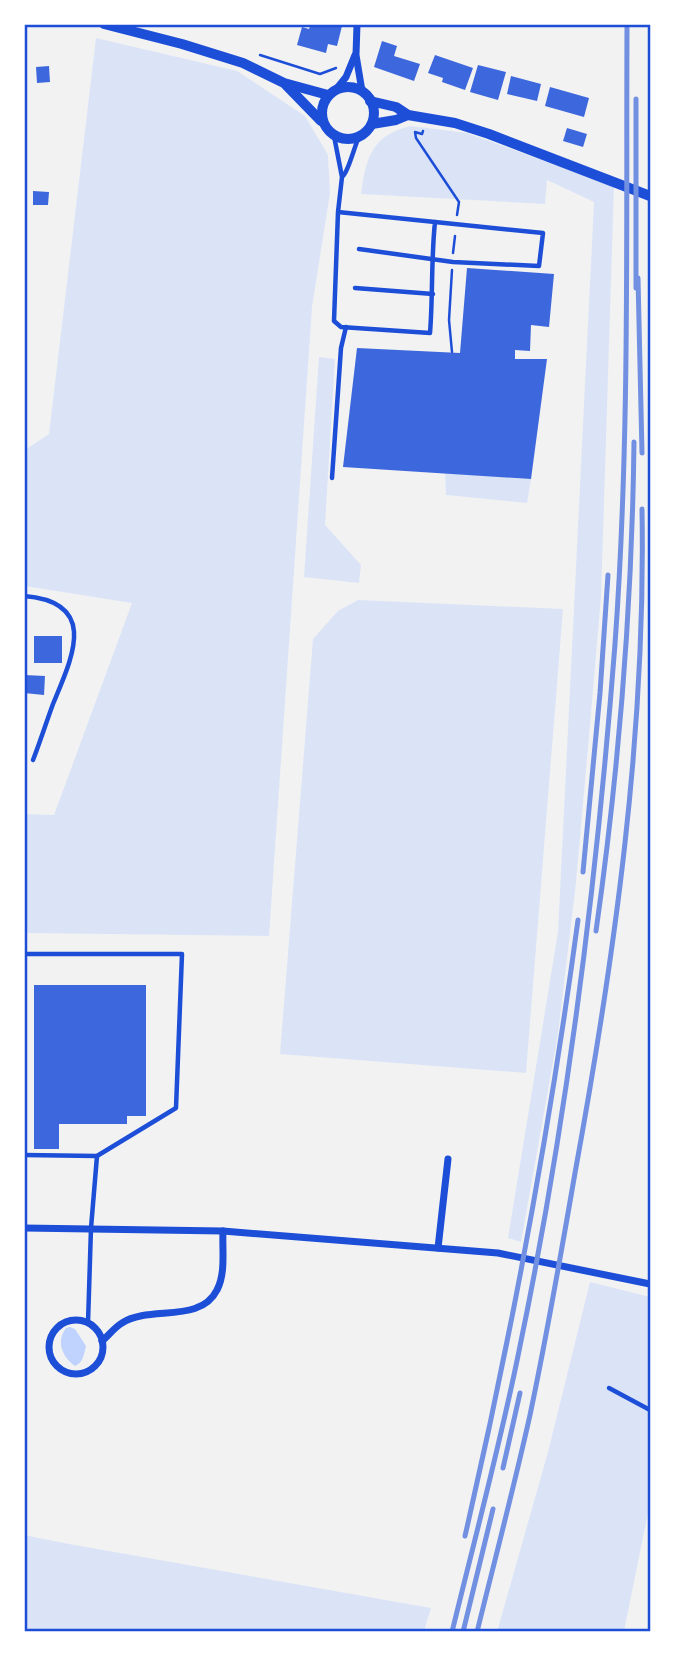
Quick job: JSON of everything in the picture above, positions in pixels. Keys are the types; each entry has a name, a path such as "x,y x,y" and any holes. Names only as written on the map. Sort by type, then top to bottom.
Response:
{"street":[{"path":"104,24 243,63 284,83 331,93 349,87 362,91"},
{"path":"284,83 308,104 334,136 346,140 359,137 372,124 374,112 362,91 356,54 358,24"},
{"path":"324,125 321,109 346,77 356,54"},
{"path":"370,101 396,107 408,115 455,123 598,174 650,196"},
{"path":"372,124 408,115"},
{"path":"438,1248 448,1159"},
{"path":"24,1228 223,1231 498,1253 650,1284"},
{"path":"102,1341 123,1322 146,1315 192,1310 217,1292 222,1275 223,1231"},
{"path":"72,1320 88,1323 93,1326 102,1341 101,1357 90,1370 79,1374 68,1373 55,1365 49,1351 50,1338 56,1329 72,1320"}],"lane":[{"path":"334,136 342,177 334,321 341,327 430,333 433,294 431,259 435,222"},
{"path":"342,177 347,172 351,153 359,137"},
{"path":"338,212 543,233 539,266 453,262 359,249"},
{"path":"355,288 433,294"},
{"path":"332,478 341,348 346,327"},
{"path":"24,596 53,601 71,618 76,632 70,664 33,760"},
{"path":"24,954 182,954 176,1108 97,1156 24,1155"},
{"path":"88,1323 91,1228 97,1156"},
{"path":"609,1388 650,1410"}],"path":[{"path":"253,53 320,74 329,72 340,64 350,66"}],"shaded area":[{"path":"96,38 237,71 305,116 328,155 330,193 312,307 269,936 25,933 25,814 54,815 132,603 25,586 25,450 49,434"},
{"path":"411,126 467,133 614,186 601,597 588,748 558,1034 521,1242 508,1238 558,932 594,202 547,180 545,204 361,194 365,169 373,150 387,135"},
{"path":"319,357 335,359 325,525 361,565 359,583 304,577"},
{"path":"445,473 531,479 527,503 446,495"},
{"path":"358,600 563,609 526,1073 280,1054 313,639 338,611"},
{"path":"590,1282 650,1297 650,1503 624,1631 497,1632 548,1452"},
{"path":"24,1535 431,1608 424,1631 25,1631"}],"water":[{"path":"70,1327 75,1329 86,1346 84,1355 75,1366 67,1358 61,1343 63,1333"}],"building":[{"path":"311,24 342,26 337,46 328,44 326,53 297,45 302,27 309,29"},
{"path":"382,41 397,46 394,56 420,64 414,81 374,67"},
{"path":"435,55 473,68 465,90 442,82 443,78 428,73"},
{"path":"478,65 506,72 498,100 470,92"},
{"path":"49,66 50,82 37,83 36,67"},
{"path":"511,76 541,84 537,101 507,94"},
{"path":"550,87 589,98 584,117 545,106"},
{"path":"567,128 587,134 583,147 563,141"},
{"path":"33,191 49,192 48,205 33,205"},
{"path":"467,268 554,274 549,327 531,325 530,351 515,350 515,359 547,359 531,479 343,467 357,348 460,353"},
{"path":"34,636 62,636 62,663 34,663"},
{"path":"24,675 45,676 44,695 24,693"},
{"path":"34,985 146,985 146,1116 127,1116 127,1124 59,1124 59,1149 34,1149"}],"railway":[{"path":"452,1632 505,1418 537,1259 553,1172 590,908 608,732 620,567 626,334 627,24"},
{"path":"636,99 636,288"},
{"path":"638,278 642,453"},
{"path":"596,931 623,687 634,442"},
{"path":"477,1632 536,1385 603,1008 633,760 642,593 642,509"},
{"path":"583,872 608,575"},
{"path":"465,1536 529,1230 578,920"},
{"path":"503,1468 520,1393"},
{"path":"463,1632 493,1509"}]}
